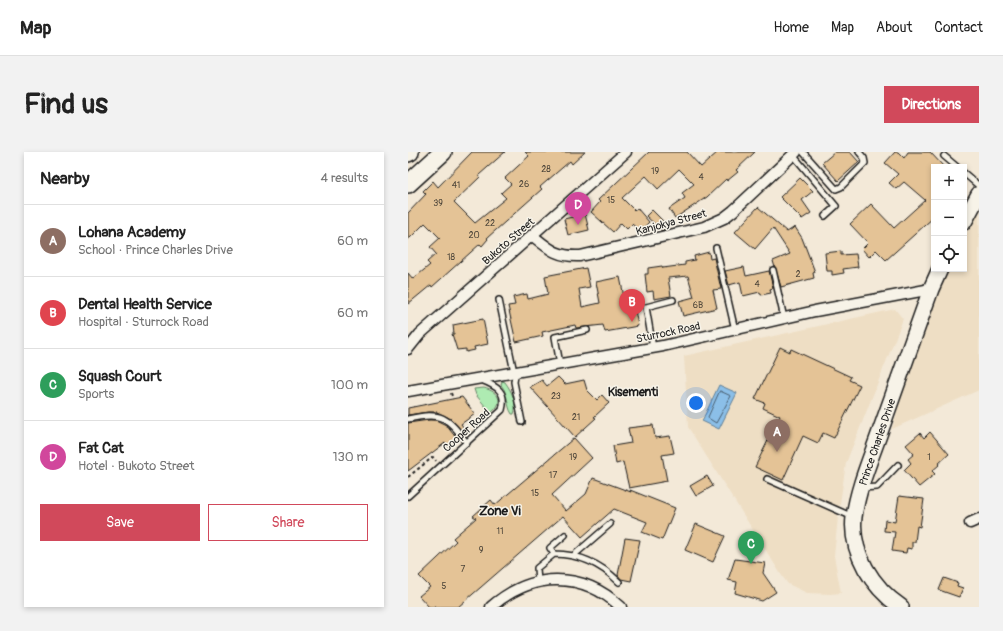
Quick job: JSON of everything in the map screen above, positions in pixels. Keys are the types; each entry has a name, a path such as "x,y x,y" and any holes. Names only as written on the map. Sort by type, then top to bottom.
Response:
{"main road":[{"path":"408,184 443,152"}],"street":[{"name":"Bukoto Street","path":"408,350 420,334 626,152"},
{"name":"Kanjokya Street","path":"532,236 557,254 566,256 580,256 704,227 724,218 797,153"},
{"path":"967,216 979,194"},
{"name":"Prince Charles Drive","path":"901,607 890,600 877,588 865,567 857,545 854,518 861,489 931,289 939,272"},
{"name":"Sturrock Road","path":"408,392 653,348 784,318 931,289"},
{"path":"491,607 505,595 528,584 552,579 565,580 590,586 605,594 621,607"}],"lane":[{"path":"797,153 836,189 842,187 865,163 864,158 859,152"},
{"path":"797,153 836,206 824,216"},
{"path":"944,156 953,164"},
{"path":"967,176 979,186"},
{"path":"716,248 735,330"},
{"path":"774,270 784,318"},
{"path":"499,300 517,372 514,382 522,422"},
{"path":"653,348 646,307 673,300"},
{"path":"560,364 555,337 587,330"},
{"name":"Cooper Road","path":"408,496 500,413 504,405 501,390 495,385 478,379"},
{"path":"408,419 433,415 442,417 451,423 467,443"},
{"path":"861,489 877,487 898,465"},
{"path":"766,479 837,512 854,518"},
{"path":"573,556 610,524"},
{"path":"554,554 550,548 564,535"},
{"path":"538,582 537,568 554,554 573,556 598,565 609,572 619,582"}],"path":[{"path":"408,478 433,457 440,466"}],"shaded area":[{"path":"979,211 979,390 892,429 912,359 945,272 967,272 967,233"},
{"path":"895,309 903,319 846,463 834,556 841,593 807,593 788,584 782,576 688,427 684,356"}],"green space":[{"path":"502,381 505,382 512,393 515,406 514,414 510,411 504,388 501,385"},
{"path":"484,388 493,392 499,401 498,405 491,413 476,395 474,389"}],"water":[{"path":"719,385 737,393 719,429 702,421"}],"building":[{"path":"472,152 505,152 479,175 480,177 454,202 475,223 506,198 501,193 511,184 505,178 529,156 525,152 585,152 572,164 570,161 540,187 542,189 487,238 488,239 482,246 480,244 432,287 431,285 408,304 408,273 413,279 430,265 427,262 436,254 430,247 440,238 425,223 408,240 408,213 426,194 423,191 433,181 438,187"},
{"path":"649,152 687,152 701,167 718,152 755,152 736,170 738,172 727,181 726,179 707,197 675,218 669,209 685,198 682,193 694,184 679,169 658,189 646,176 622,198 635,211 637,208 649,222 640,231 632,224 627,229 621,223 613,232 591,212 600,202 598,200"},
{"path":"835,152 850,152 859,162 838,181 822,163"},
{"path":"895,152 898,152 904,158 908,152 930,152 941,164 931,164 931,220 886,260 876,250 869,257 862,249 868,243 850,224 871,204 894,228 925,200 904,182 896,189 889,183 898,174 885,163"},
{"path":"800,178 813,191 802,200 811,213 802,219 780,197"},
{"path":"758,207 787,232 795,227 802,238 815,272 813,273 814,278 781,287 773,261 790,254 773,228 755,249 735,232"},
{"path":"652,210 670,228 661,230 646,216"},
{"path":"585,214 589,230 568,235 564,219"},
{"path":"841,251 841,255 856,254 858,267 843,269 844,273 832,275 832,271 827,271 825,253"},
{"path":"709,252 710,259 714,258 721,289 713,290 717,308 683,316 679,301 694,297 688,276 668,278 671,296 654,299 653,291 647,292 645,274 648,274 648,268 662,266 663,268 685,265 685,262 695,260 694,256"},
{"path":"744,267 746,276 769,271 773,288 770,289 771,293 761,295 760,292 743,296 740,282 729,285 725,271"},
{"path":"586,268 590,287 579,289 582,307 600,303 596,282 620,277 626,307 634,305 638,326 605,332 603,325 576,328 575,325 542,332 543,336 516,342 508,306 515,305 513,297 527,294 528,299 548,294 545,276"},
{"path":"483,319 488,344 474,347 475,350 466,352 466,349 457,350 452,334 454,334 453,325"},
{"path":"780,347 790,352 791,349 851,377 849,380 860,385 834,438 823,433 818,443 803,436 783,480 755,467 780,416 763,408 765,403 755,399"},
{"path":"558,377 565,384 584,380 587,390 597,400 602,395 609,403 594,417 596,418 575,437 530,387 542,380 547,386"},
{"path":"462,397 475,414 461,424 464,428 461,430 451,419 437,412 408,415 408,408"},
{"path":"436,420 446,425 458,440 449,448 445,443 408,471 408,423"},
{"path":"653,425 655,438 670,436 674,453 662,455 667,481 629,488 623,462 616,464 613,446 631,443 628,428"},
{"path":"930,432 949,454 932,471 935,474 919,487 904,470 911,463 908,459 914,454 906,445 920,433 924,438"},
{"path":"574,438 592,458 552,495 566,511 586,494 593,478 631,492 630,490 675,508 662,540 642,532 647,522 614,509 582,537 563,516 458,607 429,607 419,596 430,587 419,576 456,541 453,538 476,518 473,516 491,500 495,505"},
{"path":"707,476 713,486 696,496 690,486"},
{"path":"899,496 924,499 920,527 917,526 915,542 912,542 912,549 907,548 906,553 892,551 895,532 884,531 885,520 895,522"},
{"path":"696,524 725,536 713,562 685,550"},
{"path":"625,538 640,540 631,581 621,579 618,575"},
{"path":"735,559 765,563 763,573 776,592 762,601 735,593 737,582 728,580"},
{"path":"944,578 958,583 957,586 963,588 959,597 939,590"}],"place":[{"name":"Fat Cat","path":"578,225"},
{"name":"Dental Health Service","path":"632,322"},
{"name":"Lohana Academy","path":"777,452"},
{"name":"Squash Court","path":"751,564"}],"district":[{"name":"Kisementi","path":"633,392"},
{"name":"Zone Vi","path":"500,510"}]}
